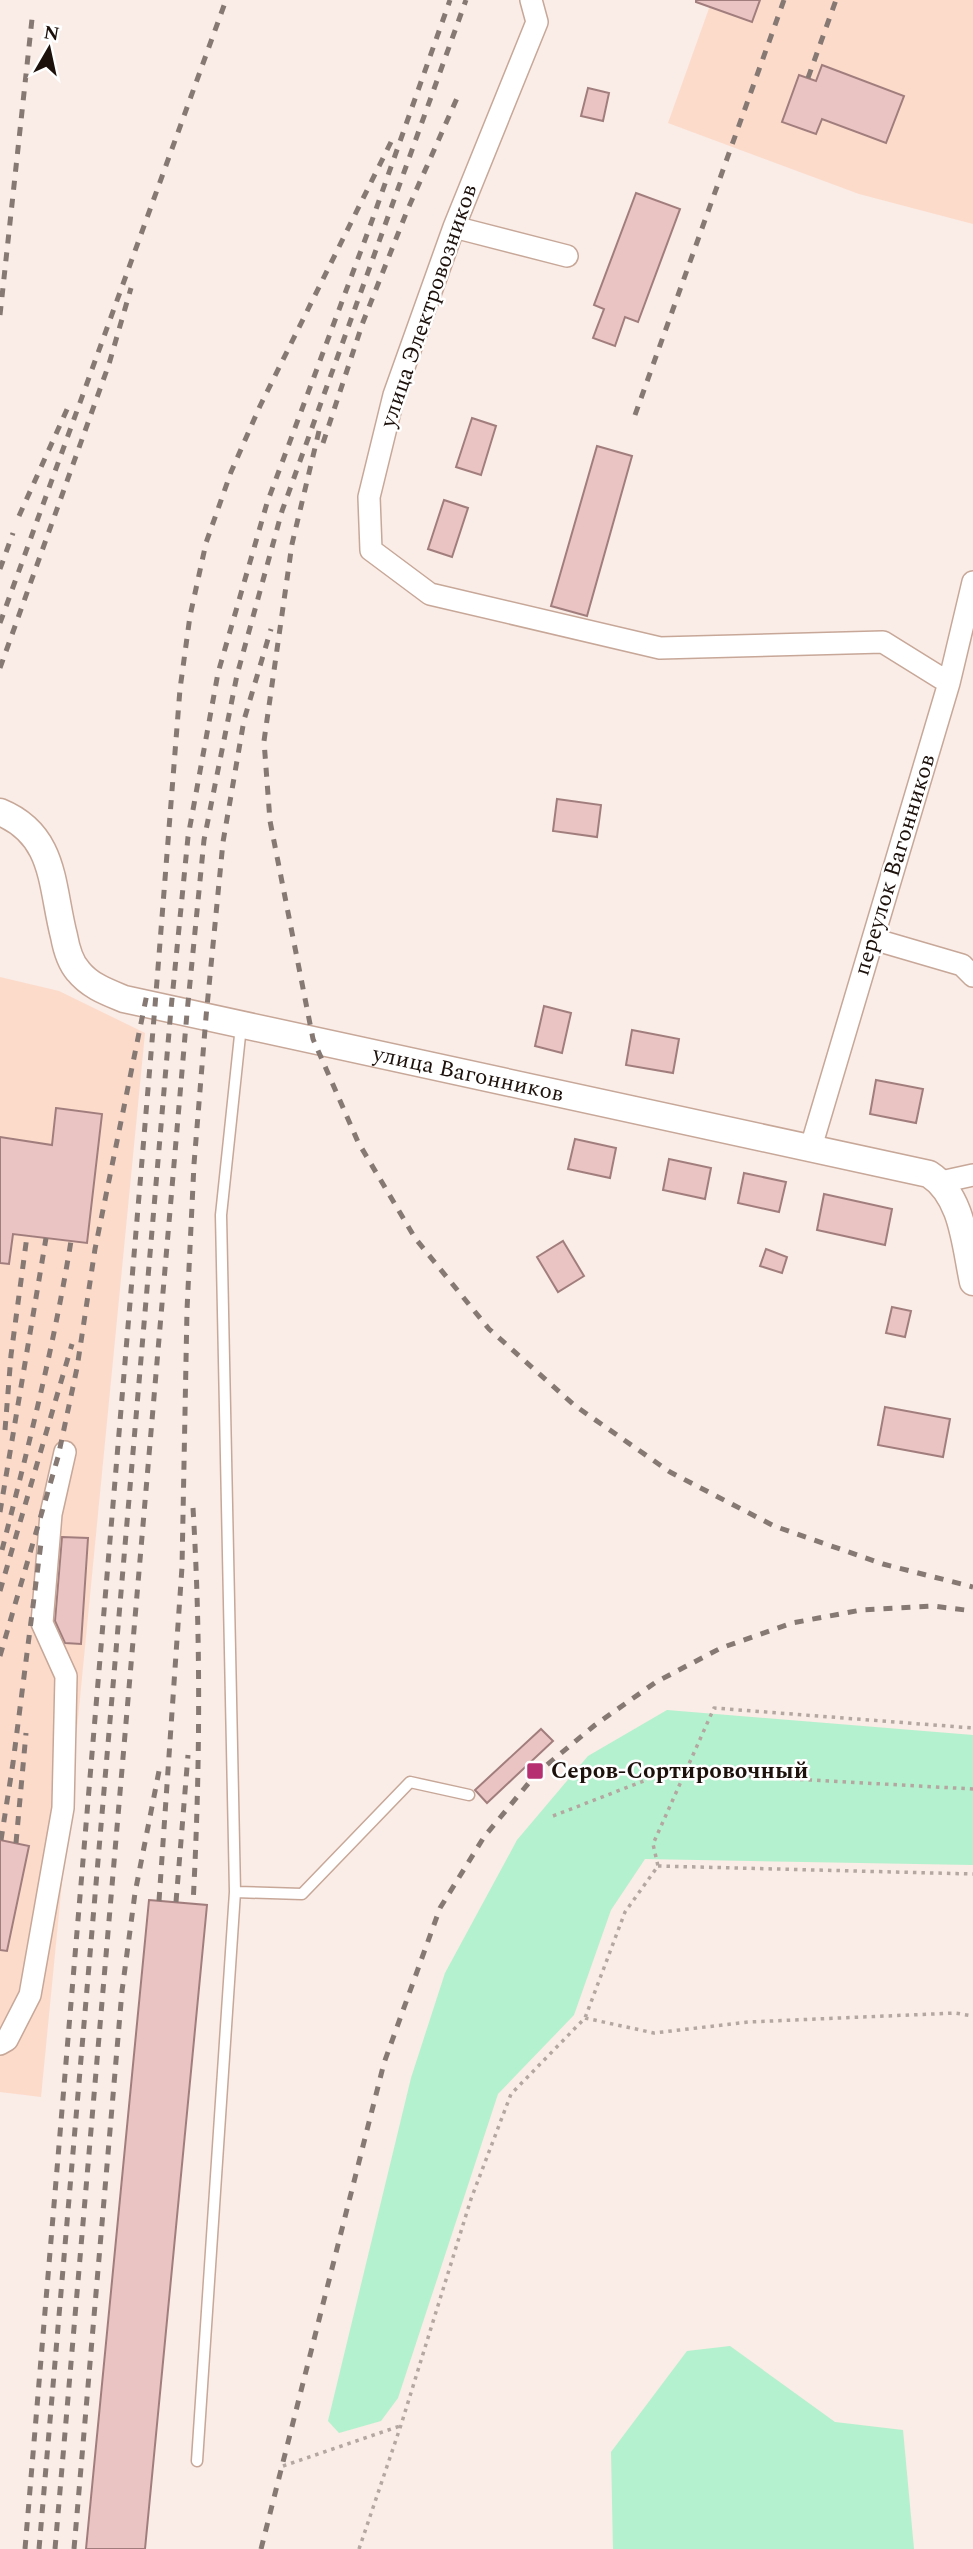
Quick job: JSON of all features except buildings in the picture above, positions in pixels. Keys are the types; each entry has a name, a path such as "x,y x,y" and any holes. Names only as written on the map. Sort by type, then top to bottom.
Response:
{"street":[{"name":"улица Электровозников","path":"531,0 537,22 454,228 394,395 369,497 371,550 430,594 660,648 883,642 949,683"},
{"path":"454,228 567,256"},
{"name":"переулок Вагонников","path":"811,1147 949,683 973,582"},
{"name":"улица Вагонников","path":"0,812 17,819 36,837 48,862 66,947 76,970 94,987 124,999 811,1147 929,1174 941,1182"},
{"path":"873,939 962,965 973,976"},
{"path":"973,1175 941,1182 956,1205 973,1282"},
{"path":"0,2044 7,2040 30,1995 63,1808 65,1676 42,1623 51,1514 65,1452"}],"lane":[{"path":"197,2461 235,1892 221,1214 242,1023"},
{"path":"235,1892 302,1894 410,1782 469,1795"}],"path":[{"path":"359,2549 401,2426 471,2199 511,2094 585,2018 625,1912 658,1866 653,1844 714,1707 973,1728"},
{"path":"553,1815 659,1774 684,1773 973,1789"},
{"path":"658,1866 973,1874"},
{"path":"585,2018 654,2033 748,2022 955,2013 973,2016"},
{"path":"283,2466 401,2426"}],"shaded area":[{"path":"712,0 973,0 973,224 859,194 668,123"},
{"path":"0,977 59,991 145,1033 41,2097 0,2092"}],"green space":[{"path":"667,1710 973,1735 973,1865 645,1859 611,1910 574,2015 498,2094 398,2398 381,2421 339,2433 328,2421 411,2078 445,1973 517,1840 588,1756"},
{"path":"730,2346 835,2422 903,2430 914,2549 613,2549 611,2452 687,2351"}],"railway":[{"path":"0,623 226,0"},
{"path":"39,2549 188,837 218,673 267,503 369,229 450,0"},
{"path":"55,2549 204,840 237,675 282,511 466,0"},
{"path":"635,415 784,0"},
{"path":"808,78 836,0"},
{"path":"0,315 32,19"},
{"path":"323,443 363,322 407,211 458,96"},
{"path":"25,2549 180,689 190,616 206,543 231,472 260,406 391,142"},
{"path":"0,668 109,364 131,288"},
{"path":"19,516 69,405"},
{"path":"319,431 292,544 264,741 270,821 313,1039 358,1142 415,1238 489,1329 574,1405 670,1472 774,1526 883,1564 973,1587"},
{"path":"0,569 13,533"},
{"path":"159,1901 182,1567 187,1310 194,1164 206,1017 223,842 244,720 271,629"},
{"path":"0,1656 58,1457 77,1368 95,1249 148,989"},
{"path":"5,1430 11,1355 27,1236"},
{"path":"0,1512 46,1238"},
{"path":"2,1550 49,1358 71,1241"},
{"path":"0,1591 72,1344"},
{"path":"193,1508 199,1706 193,1904"},
{"path":"1,1840 41,1543"},
{"path":"261,2549 384,2063 440,1908 484,1837 537,1773 595,1725 656,1682 721,1648 792,1623 861,1610 933,1606 973,1611"},
{"path":"16,1843 26,1733"},
{"path":"176,1902 188,1755"},
{"path":"74,2549 122,1991 135,1893 160,1766"}],"place":[{"name":"Серов-Сортировочный","path":"535,1771"}]}
